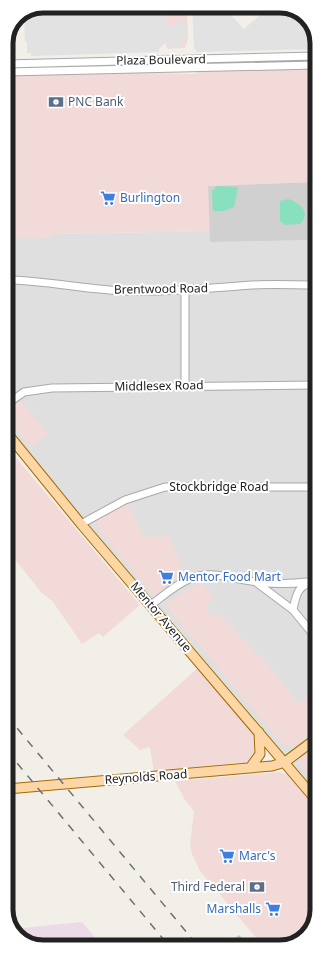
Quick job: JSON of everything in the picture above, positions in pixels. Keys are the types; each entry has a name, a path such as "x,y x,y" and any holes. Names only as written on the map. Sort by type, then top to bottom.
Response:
{"main road":[{"name":"Mentor Avenue","path":"13,440 81,524 310,792"},
{"path":"250,768 260,754 259,732"},
{"path":"285,762 310,743"},
{"name":"Reynolds Road","path":"13,788 272,766 285,762"}],"street":[{"name":"Plaza Boulevard","path":"13,64 310,56"},
{"name":"Plaza Boulevard","path":"13,72 310,65"},
{"name":"Brentwood Road","path":"13,280 33,280 103,290 185,290 254,285 310,285"},
{"path":"185,290 185,385"},
{"name":"Middlesex Road","path":"13,399 24,392 52,388 185,385 310,385"},
{"name":"Stockbridge Road","path":"81,524 125,500 165,487 310,486"},
{"path":"151,605 178,585 198,576 223,575 257,582 292,584 308,582"},
{"path":"257,582 293,610 310,631"},
{"path":"293,610 295,596 308,582"}],"shaded area":[{"path":"43,13 166,13 167,38 168,26 176,26 176,22 185,21 187,33 182,43 182,48 169,48 169,43 164,44 159,49 159,52 31,56 31,53 27,53 27,42 25,41 24,20 31,15"},
{"path":"164,13 187,13 188,39 185,48 168,49 166,46"},
{"path":"192,13 231,13 230,14 244,29 262,13 282,13 292,15 300,20 306,28 310,43 310,49 196,52 196,49 194,49"},
{"path":"15,31 16,52 13,52"},
{"path":"310,68 310,182 208,186 210,231 53,234 45,238 13,238 13,76 131,73 195,74 200,71"},
{"path":"310,182 310,240 210,242 208,186"},
{"path":"210,231 210,242 310,240 310,793 13,440 13,238 45,238 53,234"},
{"path":"13,368 16,381 13,384"},
{"path":"20,400 48,434 31,447 13,425 13,406"},
{"path":"13,454 140,605 103,637 99,633 82,644 53,602 42,593 13,557"},
{"path":"127,504 144,537 169,536 186,577 156,598 97,528 97,519"},
{"path":"203,583 214,598 206,607 211,618 220,615 275,673 297,703 310,697 310,734 294,746 283,745 167,607 167,603 191,587"},
{"path":"200,666 257,732 258,747 254,760 248,766 154,773 150,747 140,750 123,735"},
{"path":"310,752 310,778 300,764 301,759"},
{"path":"280,772 290,776 310,800 310,914 306,925 297,935 288,939 258,940 200,871 192,854 190,844 194,811 185,800 175,781"},
{"path":"13,895 18,926 14,918"},
{"path":"82,922 97,940 41,940 31,938 23,933 19,928"}],"green space":[{"path":"217,186 238,187 234,207 224,211 213,211 212,191"},
{"path":"288,199 292,200 303,208 305,216 300,224 285,225 280,221 280,201"}],"water":[{"path":"239,935 244,940 233,940"}],"railway":[{"path":"13,723 193,940"},
{"path":"13,758 164,940"}],"place":[{"name":"PNC Bank","path":"56,102"},
{"name":"Burlington","path":"108,198"},
{"name":"Mentor Food Mart","path":"166,577"},
{"name":"Marc's","path":"227,856"},
{"name":"Third Federal","path":"257,887"},
{"name":"Marshalls","path":"273,909"}]}
